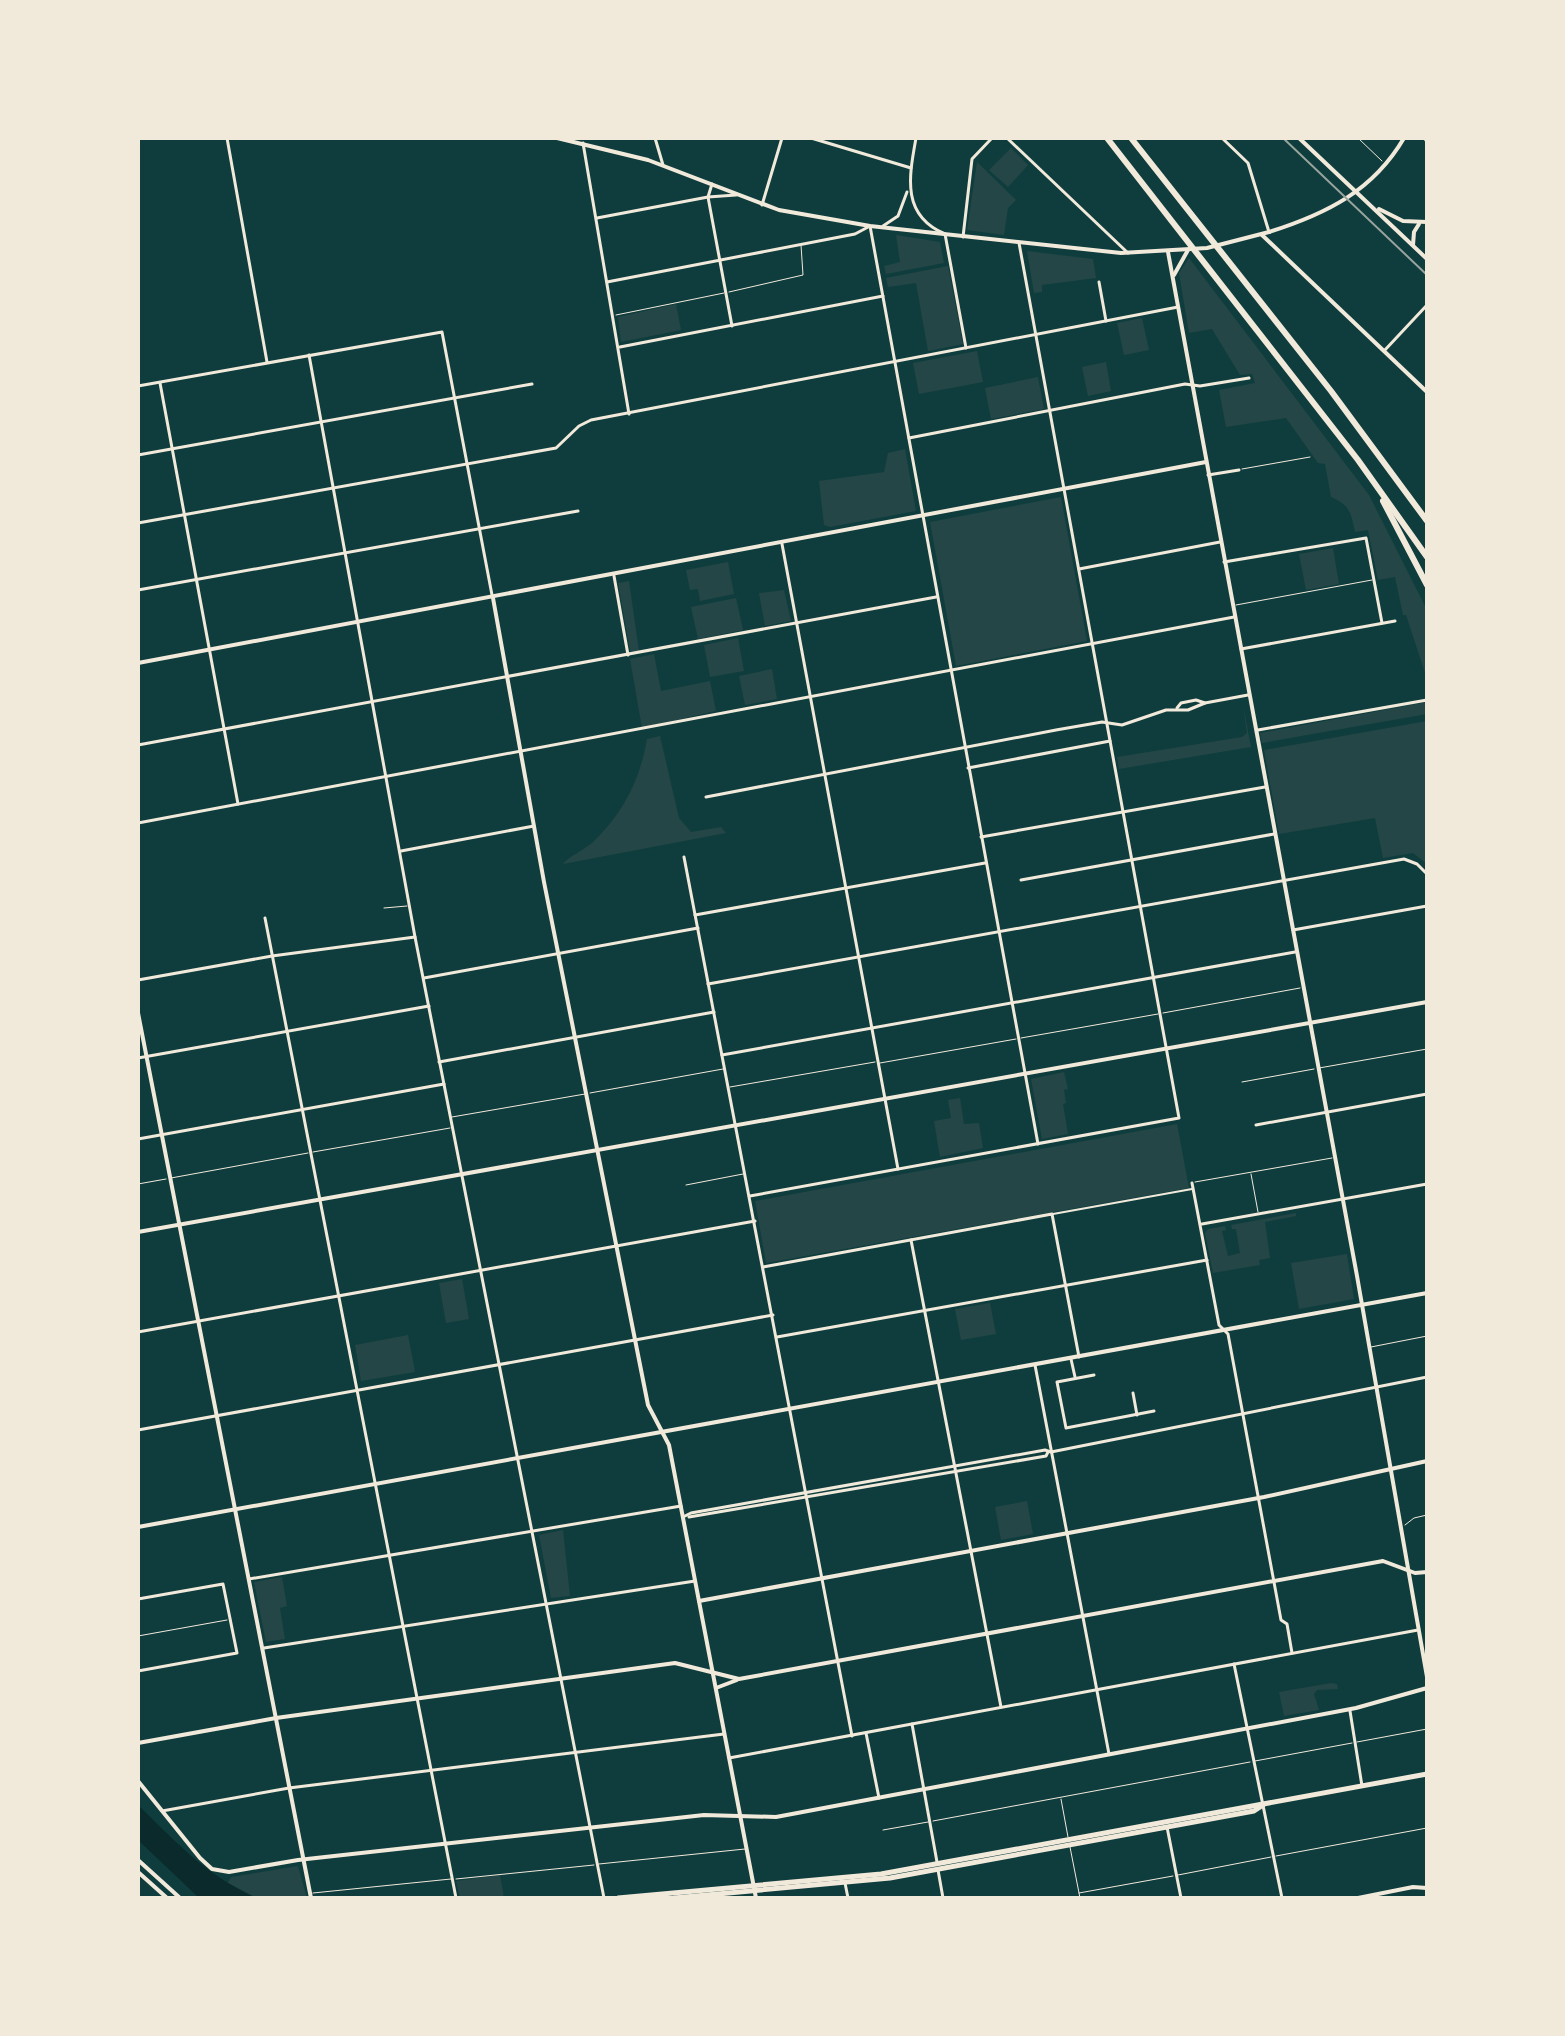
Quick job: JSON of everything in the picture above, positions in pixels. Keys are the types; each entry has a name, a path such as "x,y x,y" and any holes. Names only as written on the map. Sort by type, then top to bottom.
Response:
{"highway":[{"path":"1107,138 1358,460 1427,557"},
{"path":"1131,138 1228,258 1427,521"},
{"path":"1358,460 1427,585"}],"main road":[{"path":"557,138 663,165 762,205 802,215 963,237 1128,253 1188,250 1262,235 1324,211 1359,192 1386,165 1404,138"},
{"path":"1299,138 1377,208 1427,259"},
{"path":"1377,208 1403,221 1424,222"},
{"path":"1413,246 1414,230 1424,222"},
{"path":"1262,235 1427,392"},
{"path":"1172,277 1188,250"},
{"path":"1168,252 1254,731 1343,1199 1427,1677"},
{"path":"138,663 614,576 1206,462"},
{"path":"493,598 534,826 648,1405 669,1445 685,1517 755,1890"},
{"path":"138,1232 1427,1002"},
{"path":"138,1013 311,1896"},
{"path":"138,1527 1427,1293"},
{"path":"699,1601 1360,1479 1427,1461"},
{"path":"716,1688 739,1679 1383,1561 1408,1570 1427,1572"},
{"path":"138,1743 276,1718 680,1662 739,1679"},
{"path":"138,1781 200,1858 219,1871 303,1859 712,1815 769,1818 1349,1709 1427,1688"},
{"path":"1069,1842 1244,1805 1427,1774"},
{"path":"618,1898 845,1883 1256,1810 1264,1804"},
{"path":"138,1860 180,1898"},
{"path":"674,1898 938,1866"},
{"path":"138,1872 167,1898"},
{"path":"1358,1898 1427,1885"}],"street":[{"path":"227,138 267,362"},
{"path":"655,138 663,165"},
{"path":"762,205 782,138"},
{"path":"811,138 911,168"},
{"path":"881,227 899,214 916,138"},
{"path":"963,237 972,159 992,138"},
{"path":"1007,138 1128,253"},
{"path":"1222,138 1248,163 1269,232"},
{"path":"583,143 629,414"},
{"path":"712,184 708,197 732,326"},
{"path":"908,184 919,216 945,234 966,348"},
{"path":"596,218 708,197 739,195"},
{"path":"607,282 857,234 870,226 1038,1144"},
{"path":"750,1196 1179,1118 1019,243"},
{"path":"1099,282 1106,321"},
{"path":"618,348 883,296"},
{"path":"1384,351 1427,305"},
{"path":"138,523 556,448 583,423 1178,307"},
{"path":"138,386 442,332 493,598"},
{"path":"309,355 409,906 604,1898"},
{"path":"909,438 1049,410 1249,378"},
{"path":"160,382 238,804"},
{"path":"138,455 532,384"},
{"path":"1208,475 1239,470"},
{"path":"138,590 578,511"},
{"path":"1224,562 1366,538 1382,623"},
{"path":"1078,569 1220,542"},
{"path":"782,544 898,1169"},
{"path":"614,576 628,655"},
{"path":"138,745 938,596"},
{"path":"138,823 1234,617"},
{"path":"1239,649 1395,621"},
{"path":"706,797 964,747 1106,723 1113,726 1132,723 1177,708 1188,710 1205,703 1248,695"},
{"path":"1177,708 1181,703 1193,700 1205,703"},
{"path":"1254,731 1427,700"},
{"path":"968,768 1110,741"},
{"path":"980,837 1265,787"},
{"path":"401,851 534,826"},
{"path":"1021,880 1274,834"},
{"path":"684,857 852,1736"},
{"path":"708,984 1404,859 1418,864 1427,874"},
{"path":"695,915 985,863"},
{"path":"1291,930 1427,906"},
{"path":"265,918 456,1898"},
{"path":"424,978 698,928"},
{"path":"138,980 272,956 415,937"},
{"path":"722,1055 1295,952"},
{"path":"138,1058 429,1006"},
{"path":"439,1062 714,1012"},
{"path":"138,1139 444,1084"},
{"path":"1256,1125 1427,1094"},
{"path":"1192,1183 1219,1325 1224,1330 1243,1415 1274,1582 1292,1653"},
{"path":"1200,1225 1427,1184"},
{"path":"763,1267 1194,1189"},
{"path":"1052,1214 1079,1357"},
{"path":"138,1332 755,1221"},
{"path":"911,1240 1001,1708"},
{"path":"777,1337 1207,1260"},
{"path":"138,1430 773,1315"},
{"path":"1071,1359 1075,1377"},
{"path":"1035,1365 1109,1754"},
{"path":"1094,1375 1057,1382 1066,1428 1154,1411"},
{"path":"685,1517 691,1513 805,1492 1045,1450 1050,1452 1427,1377"},
{"path":"1133,1393 1137,1415"},
{"path":"685,1517 692,1519 807,1499 1046,1456 1050,1452"},
{"path":"249,1579 681,1506"},
{"path":"262,1648 695,1581"},
{"path":"138,1599 223,1584 237,1653 138,1671"},
{"path":"729,1758 1418,1630"},
{"path":"1234,1664 1282,1898"},
{"path":"1349,1709 1362,1786"},
{"path":"912,1724 943,1898"},
{"path":"866,1733 879,1798"},
{"path":"161,1811 289,1788 724,1734"},
{"path":"1167,1826 1181,1898"},
{"path":"845,1883 848,1898"}],"lane":[{"path":"1358,138 1386,165"},
{"path":"613,316 797,279 805,269 801,245"},
{"path":"1239,470 1310,457"},
{"path":"1232,605 1375,579"},
{"path":"384,908 409,906"},
{"path":"729,1087 1302,988"},
{"path":"1242,1082 1427,1049"},
{"path":"450,1118 725,1069"},
{"path":"138,1184 452,1127"},
{"path":"1192,1183 1334,1157"},
{"path":"1251,1172 1259,1214"},
{"path":"686,1185 746,1174"},
{"path":"1368,1348 1427,1336"},
{"path":"1402,1525 1427,1515"},
{"path":"138,1636 230,1619"},
{"path":"883,1830 1427,1729"},
{"path":"1061,1797 1080,1898"},
{"path":"1079,1893 1427,1828"},
{"path":"311,1896 747,1849"}],"shaded area":[{"path":"1011,148 1028,165 1008,187 989,170"},
{"path":"977,162 1016,200 1008,208 1004,235 967,230"},
{"path":"896,235 940,242 944,263 886,274 884,266 900,262"},
{"path":"1027,251 1093,259 1096,278 1042,285 1042,292 1034,293"},
{"path":"1189,258 1369,495 1427,610 1427,679 1406,615 1403,615 1395,577 1378,580 1368,530 1355,532 1349,510 1331,497 1325,464 1318,463 1286,418 1226,427 1219,390 1255,383 1252,374 1240,375 1212,329 1189,333 1179,273"},
{"path":"948,266 963,344 928,351 916,283 888,287 886,278"},
{"path":"676,304 681,330 621,342 618,317"},
{"path":"1142,318 1149,350 1124,355 1117,323"},
{"path":"977,351 983,382 919,394 913,363"},
{"path":"1106,362 1111,391 1088,396 1082,367"},
{"path":"1038,377 1044,409 991,419 985,388"},
{"path":"905,449 916,511 830,527 824,525 819,481 884,472 888,453"},
{"path":"1061,497 1087,641 956,666 930,522"},
{"path":"1333,548 1339,584 1306,590 1299,554"},
{"path":"728,562 734,594 700,601 698,589 690,590 686,570"},
{"path":"629,581 639,651 630,651 618,583"},
{"path":"784,590 791,621 765,626 759,593"},
{"path":"736,598 743,630 698,639 691,607"},
{"path":"738,638 744,671 710,677 704,645"},
{"path":"654,654 661,691 710,681 716,711 642,728 630,659"},
{"path":"772,669 777,699 745,705 739,676"},
{"path":"1427,702 1427,714 1262,743 1260,733"},
{"path":"1243,705 1251,747 1119,769 1117,757 1242,737 1247,733"},
{"path":"1427,721 1427,864 1413,853 1383,858 1375,818 1279,834 1264,750"},
{"path":"660,736 679,818 691,832 721,827 726,833 563,864 592,843 613,820 635,782 647,739"},
{"path":"1064,1072 1068,1089 1064,1090 1066,1103 1063,1104 1068,1134 1042,1139 1031,1079"},
{"path":"960,1098 964,1124 979,1123 983,1148 940,1157 934,1121 951,1118 948,1100"},
{"path":"1177,1124 1189,1188 766,1263 755,1201"},
{"path":"1296,1213 1296,1216 1265,1222 1270,1258 1259,1260 1260,1265 1213,1273 1205,1233 1208,1229 1225,1226 1226,1230 1222,1231 1228,1256 1240,1253 1236,1229 1232,1229 1231,1225"},
{"path":"1347,1254 1354,1299 1299,1309 1291,1263"},
{"path":"462,1279 469,1319 446,1323 439,1283"},
{"path":"990,1303 996,1334 961,1340 955,1309"},
{"path":"408,1335 415,1372 361,1381 355,1345"},
{"path":"1027,1501 1033,1534 1001,1540 995,1507"},
{"path":"563,1530 570,1596 551,1598 539,1535"},
{"path":"282,1577 287,1606 280,1608 285,1639 266,1642 254,1582"},
{"path":"1337,1684 1338,1689 1317,1690 1314,1694 1319,1710 1284,1716 1279,1692"},
{"path":"138,1805 207,1868 256,1898 199,1898 138,1840"},
{"path":"298,1866 307,1898 257,1898 228,1883 231,1877"},
{"path":"500,1875 504,1898 460,1898 456,1881"}],"railway":[{"path":"1283,138 1427,275"}]}
